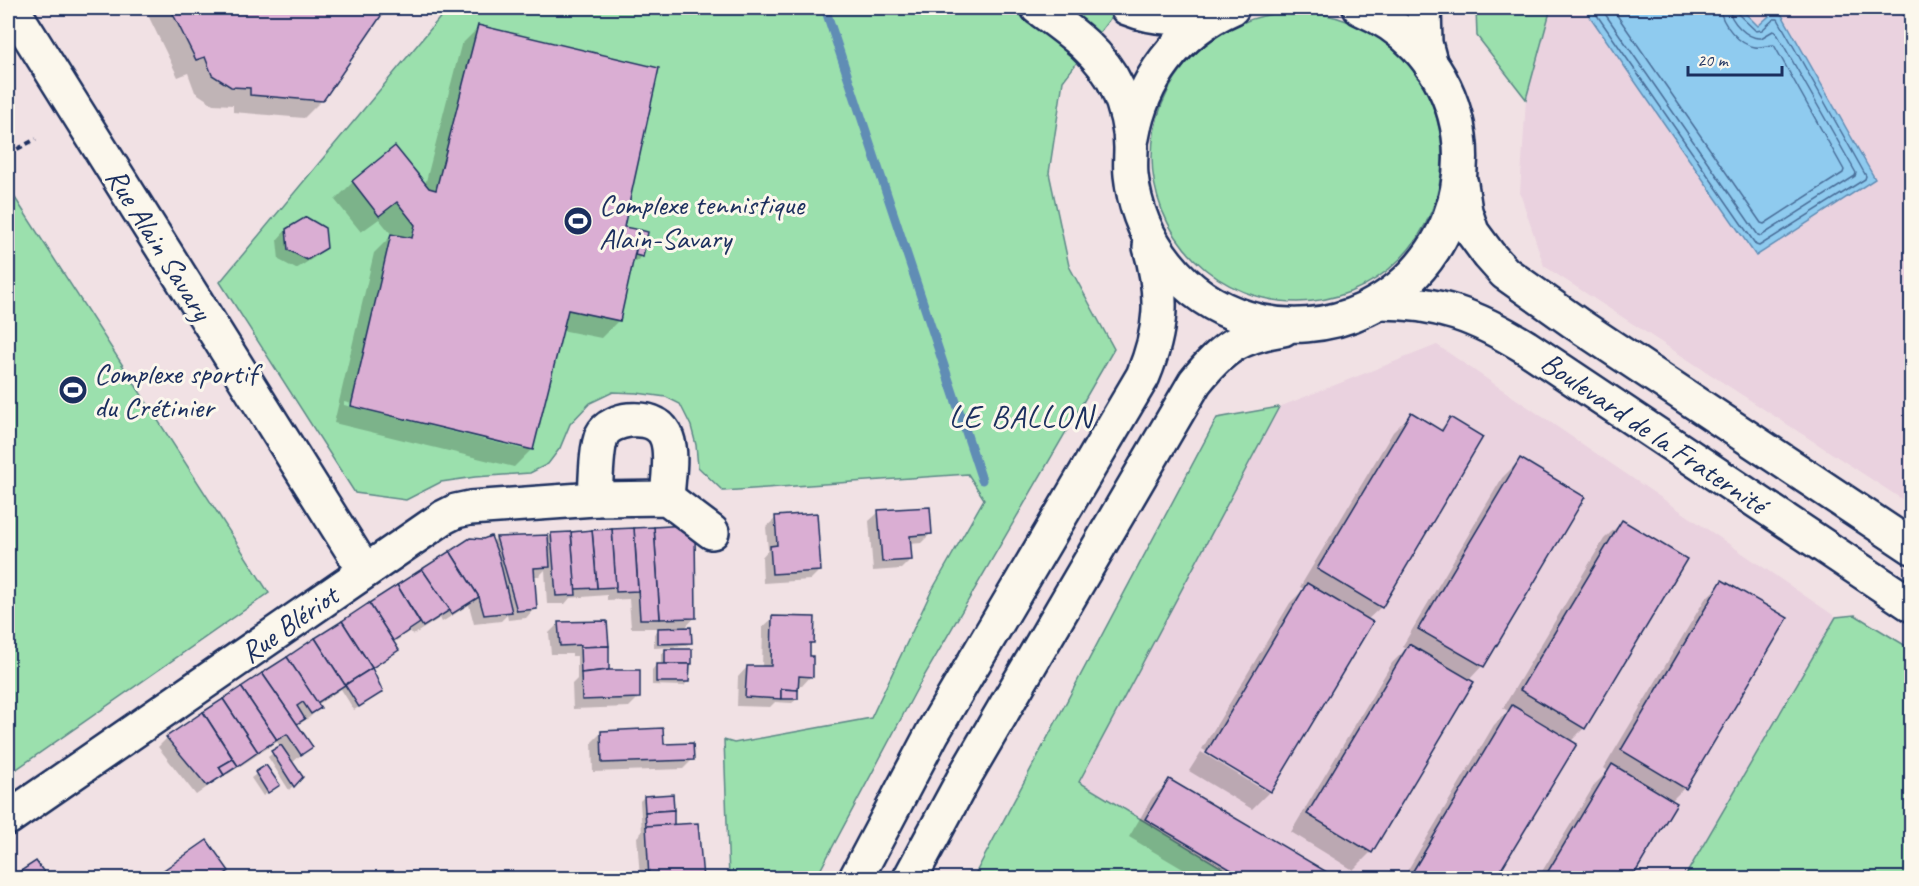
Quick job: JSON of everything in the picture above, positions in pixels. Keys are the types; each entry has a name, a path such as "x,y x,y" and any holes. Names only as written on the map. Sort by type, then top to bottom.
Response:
{"main road":[{"name":"Rue Alain Savary","path":"12,8 365,571"},
{"path":"856,879 933,732 1143,376 1157,337 1160,287 1157,269 1135,201 1131,174 1129,125 1116,85 1086,45 1038,8"},
{"path":"1126,8 1157,18 1182,18 1224,11"},
{"path":"910,879 966,774 1195,382 1209,365 1235,343 1249,336 1355,315 1401,288 1434,250 1455,204 1460,179 1461,155 1453,107 1431,65 1416,46 1378,16 1360,8"},
{"path":"1424,8 1425,43 1431,65"},
{"path":"1131,146 1144,93 1157,69 1194,29 1224,11"},
{"name":"Boulevard de la Fraternité","path":"1460,179 1465,211 1473,232 1505,273 1577,324 1911,547"},
{"path":"1145,228 1158,252 1175,274 1196,293 1246,318 1272,324 1300,326"},
{"name":"Boulevard de la Fraternité","path":"1380,302 1406,302 1437,307 1470,317 1500,331 1911,605"},
{"path":"595,499 602,434 608,428 628,420 651,422 660,426 669,443 667,498 712,532"},
{"name":"Rue Blériot","path":"8,818 365,571 456,511 595,499 667,498"}],"path":[{"path":"8,154 36,139"}],"shaded area":[{"path":"1551,8 1911,8 1911,505 1544,266 1520,193 1526,99"},
{"path":"1437,345 1836,617 1684,878 1239,878 1078,782 1279,407"}],"green space":[{"name":"Complexe tennistique Alain-Savary","path":"448,8 1118,8 1063,81 1049,173 1069,266 1114,349 919,685 816,878 729,878 724,740 734,743 871,718 931,592 984,499 968,474 723,491 698,467 691,426 680,404 666,397 613,392 590,403 570,424 560,448 548,464 530,473 441,482 406,500 355,493 220,282"},
{"path":"1476,8 1551,8 1526,99 1477,36"},
{"path":"1311,12 1339,18 1366,29 1400,54 1418,76 1431,101 1440,129 1442,157 1440,185 1431,213 1418,238 1400,260 1378,278 1353,291 1325,300 1283,302 1255,296 1228,285 1194,260 1176,238 1163,213 1154,185 1152,143 1158,115 1169,88 1194,54 1216,36 1241,23 1269,14"},
{"name":"Complexe sportif du Crétinier","path":"8,187 269,593 8,775"},
{"path":"1279,407 1079,782 1239,878 973,878 1217,418"},
{"path":"1855,615 1911,649 1911,878 1684,878 1836,617"}],"water":[{"path":"1584,8 1740,8 1758,26 1778,8 1875,179 1756,256"}],"building":[{"path":"170,8 381,8 385,10 323,101 250,95 250,88 231,87 212,75 205,57 196,60"},
{"path":"478,25 659,68 624,227 640,230 620,321 568,310 533,450 351,406 391,234 412,238 415,225 397,202 379,216 352,181 395,146 429,188 436,190"},
{"path":"306,217 325,228 327,248 307,260 288,250 286,229"},
{"path":"640,230 648,232 643,257 635,255"},
{"path":"1411,412 1442,431 1450,417 1483,437 1382,608 1317,569"},
{"path":"1520,458 1585,497 1484,667 1418,629"},
{"path":"930,507 932,534 910,536 912,560 882,562 878,510"},
{"path":"817,513 821,571 772,574 770,546 777,545 775,516"},
{"path":"1622,520 1687,559 1585,729 1520,690"},
{"path":"686,525 695,533 696,618 660,619 654,527"},
{"path":"654,527 660,619 640,619 634,528"},
{"path":"634,528 638,591 616,592 612,529"},
{"path":"612,529 616,587 597,588 592,530"},
{"path":"592,530 597,588 575,589 571,532"},
{"path":"571,532 576,595 556,596 551,533"},
{"path":"548,535 550,567 534,568 537,609 517,611 496,537"},
{"path":"491,536 499,557 512,612 484,615 479,597 450,551 470,538 483,539"},
{"path":"450,551 479,597 452,614 422,569"},
{"path":"422,569 450,610 423,627 397,585"},
{"path":"1722,580 1788,618 1686,789 1621,750"},
{"path":"1307,583 1373,622 1271,792 1206,753"},
{"path":"397,585 420,623 393,641 369,603"},
{"path":"369,603 399,650 372,668 342,621"},
{"path":"772,616 815,617 814,643 810,643 810,656 813,656 813,677 799,676 798,690 781,689 781,699 745,697 747,666 771,666"},
{"path":"342,621 372,668 345,685 315,638"},
{"path":"607,621 609,646 560,646 558,622"},
{"path":"691,627 692,643 658,644 658,628"},
{"path":"315,638 345,685 317,703 287,657"},
{"path":"1409,644 1474,682 1372,853 1307,814"},
{"path":"609,646 609,670 581,673 580,647"},
{"path":"665,649 692,649 692,664 665,664"},
{"path":"287,657 321,708 311,714 303,702 297,706 305,719 297,724 262,673"},
{"path":"656,664 690,664 689,682 656,682"},
{"path":"372,668 383,692 359,707 345,685"},
{"path":"640,670 640,698 582,700 581,673"},
{"path":"262,673 313,747 301,755 287,734 277,740 241,687"},
{"path":"241,687 277,740 258,752 223,699"},
{"path":"781,689 798,690 798,699 781,699"},
{"path":"223,699 258,752 238,766 203,712"},
{"path":"1512,705 1577,744 1496,878 1415,878 1410,876"},
{"path":"203,712 233,759 219,767 224,775 207,786 166,737"},
{"path":"663,728 664,744 693,743 694,760 602,763 601,731"},
{"path":"281,745 303,777 294,787 271,751"},
{"path":"233,759 238,766 224,775 219,767"},
{"path":"1612,764 1677,803 1632,878 1544,878"},
{"path":"266,765 280,785 268,793 255,772"},
{"path":"1169,779 1337,878 1245,878 1145,819"},
{"path":"673,794 674,810 645,812 644,796"},
{"path":"674,810 674,825 646,826 645,812"},
{"path":"698,823 703,878 649,878 646,826"},
{"path":"207,840 229,871 219,878 165,878 161,872"},
{"path":"36,861 48,878 10,878"}],"waterway":[{"path":"825,8 982,480"}],"place":[{"name":"Complexe tennistique Alain-Savary","path":"578,221"},
{"name":"Complexe sportif du Crétinier","path":"73,390"}],"district":[{"name":"LE BALLON","path":"1021,416"}]}
